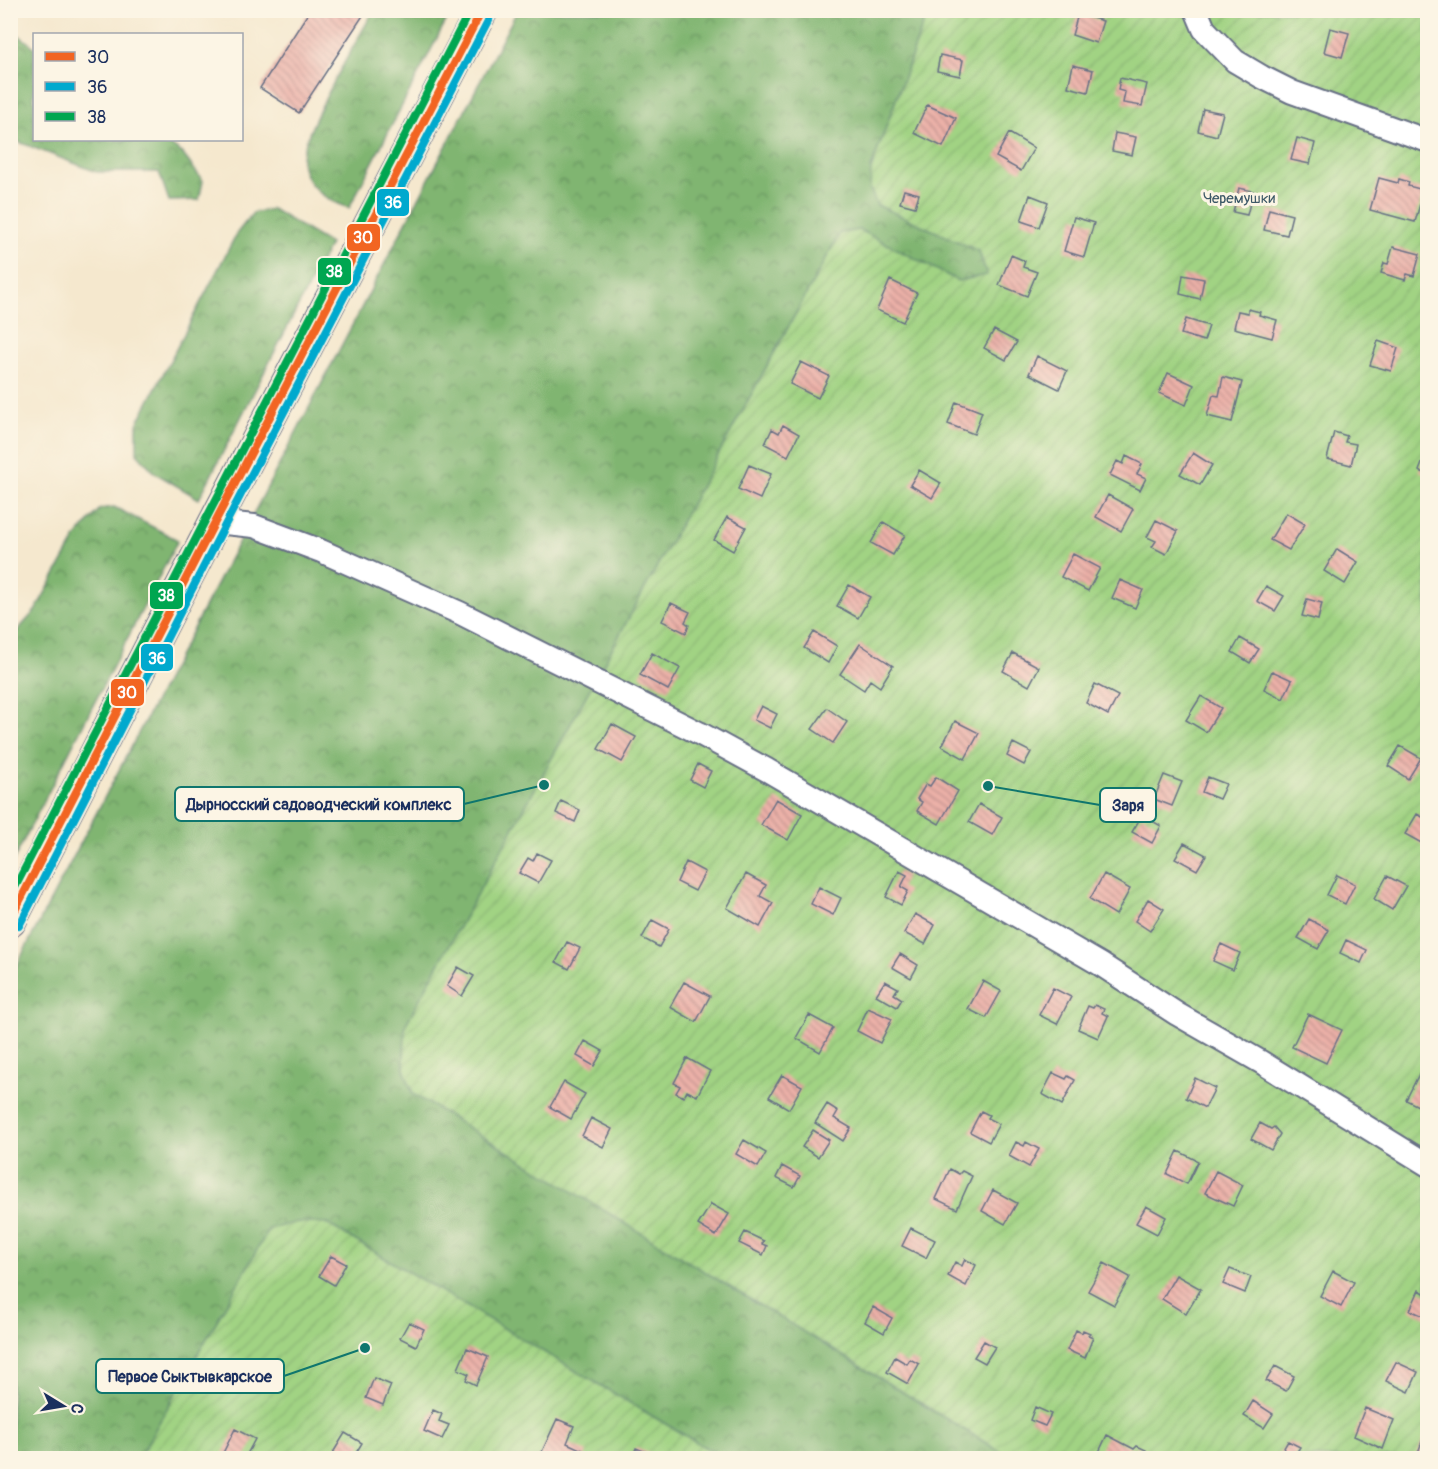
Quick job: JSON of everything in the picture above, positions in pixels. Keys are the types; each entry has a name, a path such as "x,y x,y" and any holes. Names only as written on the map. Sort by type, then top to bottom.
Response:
{"main road":[{"path":"10,921 482,10"}],"street":[{"path":"1196,10 1204,29 1234,62 1292,92 1428,141"},
{"path":"215,522 254,526 321,551 460,613 699,733 767,770 1100,964 1178,1014 1261,1062 1428,1165"}],"green space":[{"path":"374,10 451,11 349,208 326,197 313,186 304,172 303,151 319,111"},
{"path":"517,11 928,11 871,169 877,205 979,251 987,275 958,281 860,230 840,233 405,1026 404,1069 413,1094 1011,1458 723,1458 327,1224 269,1229 139,1458 11,1458 11,976"},
{"name":"Черемушки","path":"928,11 1427,11 1427,1458 1011,1458 413,1094 404,1069 405,1026 840,233 860,230 958,281 987,275 979,251 877,205 870,189 871,169"},
{"path":"11,29 33,46 33,141 164,141 182,153 203,181 199,200 169,201 159,172 97,172 11,139"},
{"path":"272,209 330,244 199,499 155,473 137,453 137,424 237,233 253,213"},
{"path":"114,507 178,540 11,865 11,633 16,632 35,611 77,536 100,509"},
{"path":"298,1222 327,1224 723,1458 139,1458 269,1229"}],"building":[{"path":"310,10 366,11 299,113 260,88"},
{"path":"1078,14 1103,21 1096,43 1072,35"},
{"path":"1330,28 1349,33 1342,57 1324,52"},
{"path":"940,55 963,60 960,76 937,71"},
{"path":"1073,65 1093,70 1088,92 1068,87"},
{"path":"1120,78 1147,84 1142,106 1123,103 1125,92 1118,90"},
{"path":"927,105 956,118 943,147 914,133"},
{"path":"1203,109 1223,113 1217,136 1198,131"},
{"path":"1009,133 1034,148 1021,171 996,157"},
{"path":"1115,133 1136,137 1132,155 1112,151"},
{"path":"1297,138 1315,143 1310,164 1291,160"},
{"path":"1379,178 1398,183 1399,179 1409,182 1408,186 1424,190 1415,222 1370,210"},
{"path":"1239,188 1253,191 1247,215 1233,212"},
{"path":"904,190 919,194 915,207 900,203"},
{"path":"1030,195 1048,202 1039,227 1021,221"},
{"path":"1269,209 1292,215 1287,235 1264,230"},
{"path":"1074,217 1094,223 1084,257 1064,251"},
{"path":"1393,247 1420,254 1414,276 1407,274 1405,280 1381,273 1384,263 1388,264"},
{"path":"1011,255 1025,261 1023,267 1037,272 1027,296 999,285"},
{"path":"1183,275 1204,279 1200,299 1180,294"},
{"path":"890,280 917,293 903,322 877,310"},
{"path":"1248,309 1277,320 1272,338 1234,328 1238,311 1248,313"},
{"path":"1186,319 1209,326 1204,341 1181,334"},
{"path":"994,330 1017,342 1006,360 984,348"},
{"path":"1378,341 1398,348 1391,371 1370,365"},
{"path":"1037,356 1067,371 1059,389 1029,374"},
{"path":"801,362 829,376 818,398 790,384"},
{"path":"1168,373 1194,385 1186,405 1159,393"},
{"path":"1223,377 1242,382 1232,422 1207,416 1213,395 1219,396"},
{"path":"956,402 982,412 974,434 948,424"},
{"path":"783,425 799,434 788,456 765,444 772,429 779,433"},
{"path":"1334,432 1347,436 1345,442 1356,444 1351,465 1327,459"},
{"path":"1428,448 1428,474 1419,471"},
{"path":"1193,453 1212,465 1200,485 1180,474"},
{"path":"1126,456 1142,464 1137,474 1146,478 1140,490 1110,475 1117,461 1123,464"},
{"path":"749,465 771,474 760,499 738,489"},
{"path":"919,470 941,483 932,498 910,485"},
{"path":"1108,495 1133,509 1121,531 1096,517"},
{"path":"1286,513 1305,524 1289,550 1270,540"},
{"path":"727,517 746,527 733,551 714,540"},
{"path":"1156,520 1178,531 1166,554 1152,547 1156,541 1147,537"},
{"path":"883,522 905,535 893,555 871,543"},
{"path":"1337,549 1358,562 1345,584 1324,571"},
{"path":"1073,554 1100,568 1088,591 1061,577"},
{"path":"1120,580 1143,590 1135,608 1112,598"},
{"path":"849,585 870,597 858,618 837,606"},
{"path":"1266,586 1284,596 1275,611 1257,601"},
{"path":"1307,599 1322,603 1318,620 1302,616"},
{"path":"671,603 690,612 685,622 689,625 686,633 662,621"},
{"path":"814,632 837,646 828,663 804,648"},
{"path":"1240,638 1259,649 1250,663 1232,652"},
{"path":"860,644 893,666 880,687 870,680 864,690 840,674"},
{"path":"652,653 680,668 668,690 640,675"},
{"path":"1013,653 1039,667 1029,686 1003,671"},
{"path":"1272,671 1292,680 1283,699 1264,689"},
{"path":"1095,684 1118,696 1108,715 1086,703"},
{"path":"1201,696 1221,708 1206,732 1186,720"},
{"path":"761,706 777,714 770,728 754,720"},
{"path":"827,708 847,722 833,743 812,729"},
{"path":"955,721 979,733 965,759 942,746"},
{"path":"612,724 636,737 622,762 598,749"},
{"path":"1013,743 1031,752 1024,765 1007,756"},
{"path":"1400,746 1421,758 1408,779 1388,766"},
{"path":"698,764 711,771 703,787 690,780"},
{"path":"1164,775 1182,782 1172,806 1154,799"},
{"path":"936,777 958,791 939,824 917,811 922,802 917,799 926,784 930,786"},
{"path":"1208,777 1226,784 1219,799 1202,792"},
{"path":"776,799 802,814 788,840 761,825"},
{"path":"561,801 580,810 575,822 556,813"},
{"path":"979,804 1002,817 992,835 969,822"},
{"path":"1417,814 1428,820 1428,841 1425,845 1405,834"},
{"path":"1142,815 1161,826 1152,843 1132,832"},
{"path":"1184,843 1206,855 1197,870 1175,858"},
{"path":"537,853 551,860 538,883 519,873 528,858 533,861"},
{"path":"686,862 705,872 695,891 677,882"},
{"path":"899,871 907,875 901,887 908,891 901,905 886,897"},
{"path":"746,874 766,885 760,896 773,903 760,927 727,908"},
{"path":"1104,874 1130,889 1116,915 1090,899"},
{"path":"1337,875 1355,884 1345,904 1327,895"},
{"path":"1387,876 1406,886 1392,910 1374,899"},
{"path":"819,887 841,898 833,915 811,904"},
{"path":"1148,899 1164,909 1150,931 1135,921"},
{"path":"915,914 935,925 925,944 904,933"},
{"path":"1309,919 1329,930 1318,949 1298,938"},
{"path":"652,920 669,929 659,947 642,938"},
{"path":"1346,940 1367,950 1361,963 1340,953"},
{"path":"567,942 580,948 569,969 556,962"},
{"path":"1221,944 1240,953 1233,970 1213,961"},
{"path":"900,954 918,965 911,978 892,967"},
{"path":"458,967 474,976 462,996 447,986"},
{"path":"885,981 898,988 894,994 902,999 897,1007 876,995"},
{"path":"983,981 1001,991 986,1018 968,1009"},
{"path":"684,982 710,996 696,1022 670,1007"},
{"path":"1053,988 1071,997 1057,1024 1039,1015"},
{"path":"1095,1005 1104,1009 1102,1013 1108,1016 1098,1038 1078,1029 1088,1006 1093,1008"},
{"path":"868,1008 892,1019 880,1043 857,1031"},
{"path":"1308,1014 1342,1030 1326,1063 1292,1047"},
{"path":"809,1015 833,1028 820,1052 796,1038"},
{"path":"585,1041 603,1051 594,1066 577,1056"},
{"path":"687,1058 710,1071 697,1096 687,1091 684,1097 676,1093 680,1086 674,1083"},
{"path":"1422,1068 1428,1071 1428,1111 1406,1100"},
{"path":"1053,1073 1075,1080 1062,1105 1042,1094"},
{"path":"782,1075 802,1086 789,1109 769,1097"},
{"path":"1195,1078 1215,1088 1205,1108 1186,1098"},
{"path":"564,1082 585,1094 571,1119 550,1107"},
{"path":"827,1104 838,1111 834,1118 851,1128 843,1141 815,1123"},
{"path":"981,1111 989,1115 987,1118 999,1124 989,1142 970,1132"},
{"path":"591,1118 612,1129 603,1147 582,1136"},
{"path":"1260,1123 1271,1129 1274,1127 1280,1134 1271,1150 1251,1139"},
{"path":"813,1130 829,1140 818,1157 802,1147"},
{"path":"744,1140 766,1153 758,1167 736,1154"},
{"path":"1016,1142 1024,1146 1026,1142 1039,1149 1029,1167 1009,1156"},
{"path":"1178,1151 1198,1161 1187,1184 1167,1174"},
{"path":"782,1166 800,1176 794,1187 776,1178"},
{"path":"950,1169 959,1174 962,1171 972,1176 957,1209 936,1199"},
{"path":"1216,1171 1243,1185 1233,1206 1205,1193"},
{"path":"993,1190 1017,1203 1005,1224 982,1211"},
{"path":"711,1204 729,1214 716,1236 698,1225"},
{"path":"1146,1206 1166,1217 1157,1234 1136,1223"},
{"path":"911,1228 935,1240 926,1258 902,1246"},
{"path":"745,1232 764,1241 762,1244 767,1246 763,1255 739,1243"},
{"path":"331,1256 346,1264 334,1285 319,1276"},
{"path":"965,1259 976,1265 966,1286 948,1276 955,1262 962,1266"},
{"path":"1104,1263 1130,1277 1114,1305 1088,1291"},
{"path":"1230,1269 1251,1277 1245,1293 1223,1284"},
{"path":"1333,1271 1354,1282 1341,1307 1320,1296"},
{"path":"1176,1275 1201,1289 1186,1314 1162,1299"},
{"path":"1419,1290 1428,1295 1428,1318 1410,1310"},
{"path":"873,1307 892,1318 884,1333 865,1322"},
{"path":"409,1322 424,1329 416,1346 400,1338"},
{"path":"1076,1330 1082,1333 1083,1330 1093,1337 1085,1358 1067,1350"},
{"path":"984,1341 995,1347 985,1363 974,1357"},
{"path":"467,1348 488,1357 476,1385 466,1380 469,1374 458,1369"},
{"path":"895,1357 907,1364 910,1359 919,1364 908,1384 887,1372"},
{"path":"1396,1362 1418,1372 1409,1392 1386,1381"},
{"path":"1275,1366 1294,1376 1286,1391 1266,1381"},
{"path":"374,1378 391,1385 383,1405 366,1398"},
{"path":"1253,1401 1273,1414 1264,1428 1244,1416"},
{"path":"1035,1407 1051,1414 1045,1426 1030,1420"},
{"path":"1365,1408 1394,1420 1383,1449 1354,1436"},
{"path":"433,1410 442,1414 439,1421 449,1425 442,1439 424,1431"},
{"path":"557,1419 574,1426 567,1443 587,1452 584,1458 539,1458"},
{"path":"1427,1428 1428,1458 1416,1458"},
{"path":"235,1429 255,1439 245,1458 233,1458 223,1453"},
{"path":"345,1433 362,1443 353,1458 331,1456"},
{"path":"1107,1435 1134,1449 1137,1446 1146,1450 1142,1458 1111,1458 1099,1452"},
{"path":"1288,1441 1300,1447 1293,1458 1278,1458"},
{"path":"636,1448 661,1458 632,1458"}],"transit line":[{"name":"38","path":"10,897 470,10"},
{"name":"30","path":"10,920 482,10"},
{"name":"36","path":"19,926 491,15"}],"place":[{"name":"Дырносский садоводческий комплекс","path":"544,785"},
{"name":"Заря","path":"988,786"},
{"name":"Первое Сыктывкарское","path":"365,1348"}]}
